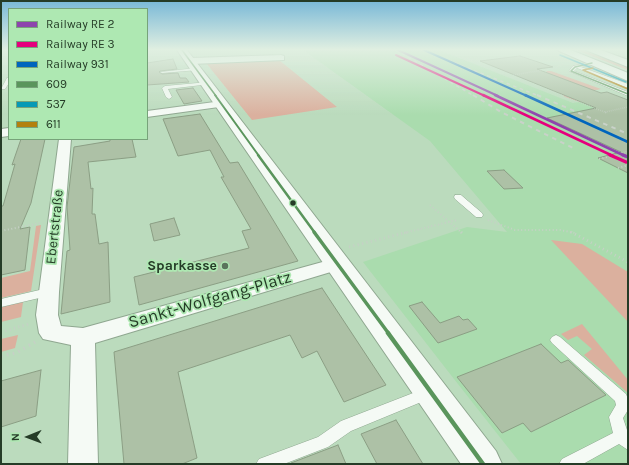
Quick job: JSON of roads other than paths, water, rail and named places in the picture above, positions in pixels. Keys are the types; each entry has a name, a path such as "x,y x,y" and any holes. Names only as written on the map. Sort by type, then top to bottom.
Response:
{"main road":[{"path":"199,72 222,104 341,256 431,392 483,464"},
{"path":"606,72 627,84"}],"street":[{"path":"148,114 222,104"},
{"name":"Ebertstraße","path":"49,324 48,292 65,140"},
{"name":"Sankt-Wolfgang-Platz","path":"49,324 66,336 83,337 341,256"},
{"path":"83,337 83,464"}],"lane":[{"path":"575,72 628,94"},
{"path":"589,72 627,84"},
{"path":"3,88 8,80"},
{"path":"169,97 165,88 208,83"},
{"path":"458,197 479,215"},
{"path":"1,303 48,292"},
{"path":"556,340 621,398 623,406 616,417 624,440 569,463"},
{"path":"264,464 323,442 346,426 431,392"}],"railway":[{"path":"433,72 474,96"},
{"path":"477,72 539,96"},
{"path":"473,95 501,112 573,148"},
{"path":"537,95 628,134"}],"rail line":[{"name":"931","path":"472,72 628,142"}],"place":[{"name":"Sparkasse","path":"225,266"}]}
